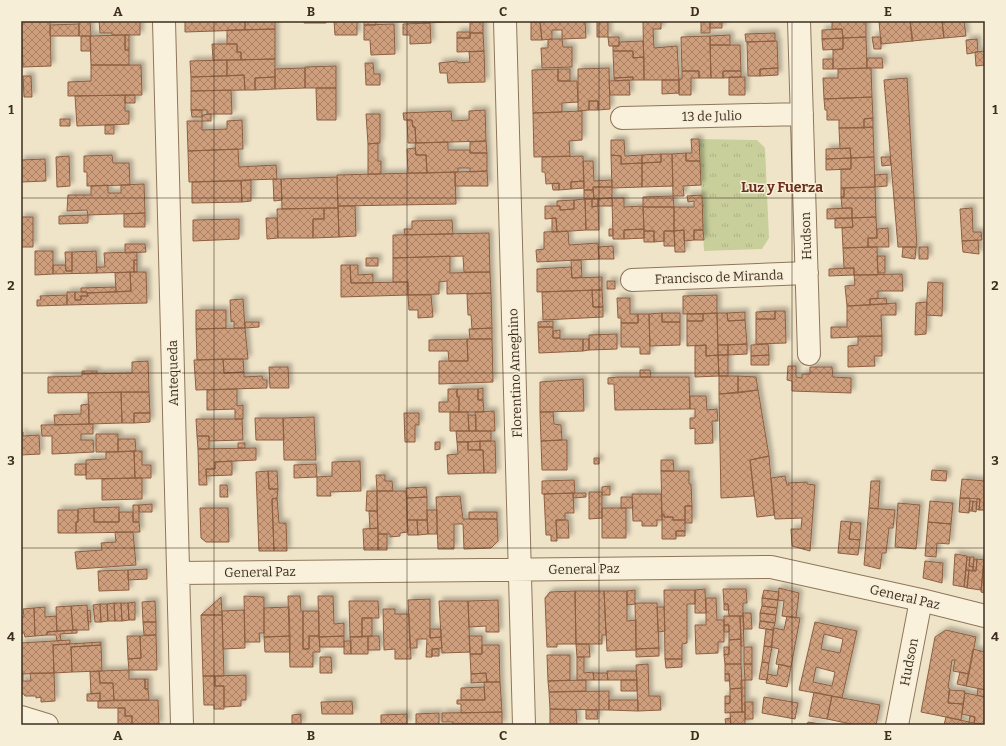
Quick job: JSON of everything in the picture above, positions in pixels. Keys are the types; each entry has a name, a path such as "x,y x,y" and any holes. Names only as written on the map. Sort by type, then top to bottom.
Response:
{"street":[{"name":"Antequeda","path":"164,21 182,725"},
{"name":"Florentino Ameghino","path":"505,21 524,725"},
{"name":"Hudson","path":"799,21 809,354"},
{"name":"13 de Julio","path":"622,118 802,114"},
{"name":"Francisco de Miranda","path":"632,280 807,273"},
{"name":"General Paz","path":"178,573 771,567 921,600 985,616"},
{"name":"Hudson","path":"897,725 921,600"},
{"path":"21,716 47,725"}],"green space":[{"path":"699,139 757,140 765,148 769,238 762,249 704,251"}],"building":[{"path":"21,21 50,21 51,66 23,67"},
{"path":"79,21 90,21 91,36 79,36"},
{"path":"99,21 140,21 140,35 112,35 112,33 100,33"},
{"path":"185,21 245,21 245,30 185,32"},
{"path":"245,21 275,21 275,29 245,30"},
{"path":"304,21 326,21 326,23 304,23"},
{"path":"334,21 357,21 357,35 335,35"},
{"path":"364,21 376,21 376,25 364,25"},
{"path":"423,21 453,21 453,22 423,23"},
{"path":"483,21 483,22 453,22"},
{"path":"585,21 586,38 562,39 562,30 552,30 552,39 542,40 540,22"},
{"path":"597,21 608,21 608,37 597,37"},
{"path":"661,21 661,29 653,29 654,48 677,46 679,80 644,80 643,22"},
{"path":"701,21 710,21 710,33 701,33"},
{"path":"710,21 722,21 722,28 710,28"},
{"path":"832,21 866,21 866,37 843,38 842,29 832,29"},
{"path":"879,21 910,21 913,41 881,44"},
{"path":"910,21 942,21 944,38 912,41"},
{"path":"942,21 964,21 966,36 944,38"},
{"path":"470,22 483,22 483,33 470,33"},
{"path":"531,22 540,22 542,40 531,40"},
{"path":"430,23 431,43 410,44 410,35 403,35 403,24"},
{"path":"79,24 79,36 50,36 50,25"},
{"path":"394,24 395,54 371,55 370,40 364,40 364,25"},
{"path":"275,29 275,59 241,60 241,52 237,52 237,44 227,44 227,30"},
{"path":"842,29 843,38 822,39 822,30"},
{"path":"457,32 470,32 470,38 457,38"},
{"path":"470,33 483,33 484,51 457,52 457,38 470,38"},
{"path":"775,33 775,41 746,42 745,34"},
{"path":"125,35 125,50 129,50 129,65 91,65 90,36"},
{"path":"125,35 129,35 129,50 125,50"},
{"path":"730,35 730,45 710,45 710,36"},
{"path":"81,36 90,36 91,51 81,51"},
{"path":"710,36 711,78 699,78 699,71 682,71 681,37"},
{"path":"608,37 619,37 619,46 609,46"},
{"path":"866,37 867,68 833,69 833,50 843,49 843,38"},
{"path":"872,37 881,37 881,49 874,49"},
{"path":"843,38 843,49 823,50 822,39"},
{"path":"562,39 563,47 572,47 572,67 542,68 541,48 548,48 548,40"},
{"path":"977,39 978,52 967,54 966,40"},
{"path":"643,41 644,57 633,58 633,51 613,51 613,46 619,46 619,42"},
{"path":"777,41 778,68 760,69 760,76 748,76 747,42"},
{"path":"212,44 237,44 237,52 241,52 241,60 213,60"},
{"path":"710,45 740,45 741,71 723,71 723,78 711,78"},
{"path":"484,51 485,82 448,83 447,73 440,73 439,63 457,61 458,63 470,62 469,52"},
{"path":"613,51 633,51 633,58 644,57 644,80 633,80 633,77 614,78"},
{"path":"985,51 985,65 976,66 975,52"},
{"path":"867,58 882,58 883,68 867,68"},
{"path":"275,59 275,77 255,78 255,90 245,90 244,75 227,76 227,60"},
{"path":"823,59 833,59 833,69 823,69"},
{"path":"227,60 227,76 191,77 190,61"},
{"path":"365,63 373,63 374,74 380,74 380,85 366,85"},
{"path":"91,65 141,65 142,95 68,96 68,82 91,81"},
{"path":"336,66 336,88 305,88 305,67"},
{"path":"305,68 305,88 275,89 275,69"},
{"path":"609,68 610,109 598,110 598,101 589,101 589,110 578,111 578,69"},
{"path":"778,68 778,75 760,76 760,69"},
{"path":"871,68 872,97 824,99 823,78 838,78 838,69"},
{"path":"558,69 570,69 570,81 558,81"},
{"path":"558,69 558,81 577,81 578,102 562,103 562,112 533,113 532,70"},
{"path":"682,71 699,71 699,78 691,78 691,95 679,95 679,79 682,79"},
{"path":"723,71 741,71 741,77 723,78"},
{"path":"244,75 245,90 191,91 191,77"},
{"path":"23,76 31,76 32,97 24,97"},
{"path":"275,77 275,89 255,90 255,78"},
{"path":"633,77 633,80 615,81 614,78"},
{"path":"729,77 745,77 745,95 729,95"},
{"path":"907,78 917,247 898,247 884,80"},
{"path":"629,80 630,95 610,95 609,81"},
{"path":"662,80 679,80 679,93 662,94"},
{"path":"316,88 336,88 336,120 317,120"},
{"path":"231,90 232,114 207,114 207,110 191,110 191,91"},
{"path":"125,95 135,95 135,103 125,103"},
{"path":"125,95 125,111 129,111 129,124 77,126 75,96"},
{"path":"872,97 873,118 864,119 864,128 839,128 839,120 827,120 827,110 825,110 824,99"},
{"path":"589,101 598,101 598,110 589,110"},
{"path":"191,110 202,110 202,117 192,117"},
{"path":"485,110 486,141 416,143 415,127 413,127 412,120 404,120 403,113 451,111 452,121 469,120 469,111"},
{"path":"582,111 582,140 569,141 570,156 534,157 533,113"},
{"path":"211,114 211,121 202,121 202,115"},
{"path":"366,114 380,114 380,143 368,144"},
{"path":"873,118 873,127 864,128 864,119"},
{"path":"60,119 70,119 70,126 60,126"},
{"path":"242,120 243,149 188,151 187,121 202,121 202,130 227,129 227,121"},
{"path":"407,120 412,120 413,127 415,127 416,143 408,143"},
{"path":"105,125 114,125 114,134 105,134"},
{"path":"873,127 874,157 851,158 850,148 840,149 839,128"},
{"path":"691,139 699,139 700,161 686,161 686,153 692,153"},
{"path":"611,140 624,140 625,156 642,155 642,163 621,164 621,156 611,155"},
{"path":"486,141 487,153 470,153 470,142"},
{"path":"448,142 448,150 470,150 470,153 487,153 487,171 470,172 470,168 458,168 458,172 427,173 426,155 416,155 415,143"},
{"path":"378,143 378,161 381,161 381,174 368,174 368,144"},
{"path":"415,148 416,155 426,155 427,173 408,173 407,149"},
{"path":"850,148 851,158 826,159 826,149"},
{"path":"238,149 239,167 276,165 277,179 189,182 188,151"},
{"path":"686,153 686,161 700,161 701,185 683,186 684,196 673,196 672,154"},
{"path":"661,154 661,162 642,163 642,155"},
{"path":"661,154 672,154 673,186 642,187 642,163 661,162"},
{"path":"112,155 113,163 129,163 130,185 87,186 87,172 84,172 84,156"},
{"path":"611,155 621,156 621,164 642,163 642,187 612,188"},
{"path":"69,156 70,186 57,187 56,157"},
{"path":"583,156 584,181 571,182 571,189 559,190 559,183 546,184 545,172 542,172 542,157"},
{"path":"874,157 875,187 841,188 841,169 851,169 851,158"},
{"path":"881,157 890,157 891,165 882,166"},
{"path":"851,158 851,169 826,170 826,159"},
{"path":"45,159 46,181 21,182 21,160"},
{"path":"583,161 593,161 594,181 612,180 612,187 593,187 593,190 584,190"},
{"path":"487,171 488,186 455,186 455,172"},
{"path":"455,172 456,204 338,206 337,175"},
{"path":"887,174 887,186 875,187 875,175"},
{"path":"337,177 338,208 282,209 281,179"},
{"path":"273,179 281,179 282,200 274,201"},
{"path":"251,180 251,201 242,202 241,181"},
{"path":"241,181 242,202 192,203 192,182"},
{"path":"584,181 584,188 571,189 571,182"},
{"path":"559,183 559,190 553,190 552,184"},
{"path":"144,184 145,213 88,215 87,210 67,211 68,195 91,195 91,186 108,185 108,193 121,193 121,185"},
{"path":"593,187 612,187 612,198 594,199"},
{"path":"875,187 876,217 852,218 852,208 842,208 841,197 844,197 844,188"},
{"path":"841,188 844,188 844,197 841,197"},
{"path":"584,190 593,190 594,199 584,199"},
{"path":"702,195 703,230 694,230 694,240 684,241 684,230 674,231 674,207 694,207 694,201 688,202 687,196"},
{"path":"673,196 674,207 643,207 643,197"},
{"path":"612,198 613,206 598,206 598,199"},
{"path":"612,198 624,198 624,207 643,206 644,229 624,230 624,239 613,239"},
{"path":"585,199 586,230 557,232 556,218 545,219 545,206 560,206 560,210 574,209 574,200"},
{"path":"585,199 592,199 592,207 598,206 599,230 586,230"},
{"path":"592,199 598,199 598,206 592,207"},
{"path":"574,200 574,209 560,210 560,206 557,206 557,201"},
{"path":"338,206 355,206 356,236 339,237"},
{"path":"643,207 674,207 674,231 664,231 664,241 654,242 654,231 644,231"},
{"path":"324,208 324,219 313,219 313,238 278,238 277,209"},
{"path":"324,208 338,208 339,237 313,238 313,219 324,219"},
{"path":"852,208 852,218 827,219 827,209"},
{"path":"972,208 973,232 981,232 982,240 962,241 960,209"},
{"path":"145,213 145,227 124,227 124,214"},
{"path":"88,215 88,223 59,224 59,216"},
{"path":"21,217 33,217 33,247 21,247"},
{"path":"876,217 877,238 868,238 868,247 843,248 842,228 853,227 852,218"},
{"path":"266,218 277,218 278,238 267,239"},
{"path":"552,218 556,218 557,232 552,232"},
{"path":"835,218 852,218 853,227 835,228"},
{"path":"239,219 239,239 193,241 193,220"},
{"path":"452,220 453,234 405,235 404,229 412,229 412,221"},
{"path":"888,228 889,247 868,247 868,238 877,238 877,229"},
{"path":"609,229 613,229 613,236 609,236"},
{"path":"644,229 644,238 624,239 624,230"},
{"path":"684,230 685,252 675,252 674,231"},
{"path":"694,230 703,230 704,240 694,240"},
{"path":"568,231 569,245 598,243 599,259 537,262 536,250 544,249 544,232"},
{"path":"644,231 654,231 654,242 644,242"},
{"path":"664,231 674,231 675,246 664,246"},
{"path":"489,233 490,272 464,272 463,256 393,258 393,235"},
{"path":"978,240 979,254 963,252 962,241"},
{"path":"125,244 145,244 146,252 125,253"},
{"path":"613,246 614,259 599,259 598,247"},
{"path":"877,247 878,275 854,275 854,268 844,268 843,248"},
{"path":"903,247 916,247 915,259 902,257"},
{"path":"919,247 928,247 928,259 919,259"},
{"path":"35,251 53,251 53,274 35,275"},
{"path":"96,251 97,273 53,274 53,265 65,265 66,271 72,271 72,252"},
{"path":"65,252 72,252 72,271 66,271"},
{"path":"137,252 137,260 134,260 134,272 97,273 96,267 105,267 104,253"},
{"path":"450,256 450,273 490,272 491,293 447,294 447,281 439,282 439,294 408,295 408,282 393,282 393,258"},
{"path":"877,256 885,256 885,273 878,273"},
{"path":"366,258 378,258 378,266 366,266"},
{"path":"134,260 137,260 137,272 134,272"},
{"path":"571,260 581,260 582,277 572,278"},
{"path":"341,265 350,265 351,283 408,282 408,295 341,297"},
{"path":"350,265 358,265 358,275 373,274 373,283 351,283"},
{"path":"571,267 572,278 602,277 602,290 537,292 537,269"},
{"path":"854,268 854,275 829,276 829,269"},
{"path":"130,272 146,272 147,303 67,305 67,292 75,292 75,300 81,300 81,296 88,296 87,293 131,291"},
{"path":"130,272 131,291 116,292 115,273"},
{"path":"902,274 903,291 878,291 878,298 870,299 870,305 847,306 845,286 855,285 854,275"},
{"path":"607,281 615,281 615,289 607,289"},
{"path":"928,282 943,283 942,316 926,315"},
{"path":"116,287 116,292 81,292 81,288"},
{"path":"592,290 602,290 603,307 593,307"},
{"path":"592,290 593,307 603,307 603,317 543,320 542,292"},
{"path":"75,292 87,292 88,296 81,296 81,300 75,300"},
{"path":"491,293 492,328 472,329 471,315 468,315 467,294"},
{"path":"67,295 67,305 37,306 37,300 41,300 40,296"},
{"path":"408,295 431,295 433,317 418,318 418,310 409,310"},
{"path":"717,295 717,313 683,314 683,296"},
{"path":"617,298 630,298 630,314 638,314 638,323 621,323 621,318 618,318"},
{"path":"886,298 887,304 870,305 870,299"},
{"path":"243,299 245,328 234,328 234,321 231,322 230,300"},
{"path":"927,302 926,334 915,335 916,303"},
{"path":"896,303 896,315 881,315 882,336 831,338 831,327 847,327 847,306"},
{"path":"196,310 226,310 226,328 196,329"},
{"path":"775,311 775,319 756,319 756,312"},
{"path":"775,311 785,311 786,343 756,344 756,319 775,319"},
{"path":"745,312 745,320 728,321 727,313"},
{"path":"662,313 680,313 680,322 662,322"},
{"path":"662,313 662,322 680,322 680,345 650,346 649,314"},
{"path":"717,313 727,313 728,321 745,320 747,344 718,345"},
{"path":"717,313 718,355 706,356 706,345 687,346 687,321 703,321 703,314"},
{"path":"638,314 649,314 650,354 640,354 640,347 621,347 621,323 638,323"},
{"path":"687,314 703,314 703,321 687,321"},
{"path":"553,321 553,327 538,327 538,322"},
{"path":"245,322 259,322 259,327 245,328"},
{"path":"538,327 553,327 553,338 583,339 583,351 539,353"},
{"path":"245,328 248,359 197,360 196,329"},
{"path":"492,328 492,339 470,339 469,329"},
{"path":"560,330 560,338 553,338 553,331"},
{"path":"617,334 617,349 589,350 589,335"},
{"path":"858,336 882,336 882,356 874,356 875,366 848,367 848,346 858,345"},
{"path":"467,339 468,361 449,361 448,351 429,351 429,340"},
{"path":"467,339 492,339 493,382 439,384 439,361 468,361"},
{"path":"583,339 589,339 589,350 583,351"},
{"path":"747,344 747,354 728,355 728,345"},
{"path":"768,344 769,355 751,356 751,345"},
{"path":"706,345 706,356 718,355 719,376 695,377 695,346"},
{"path":"718,345 728,345 728,355 718,355"},
{"path":"718,355 728,355 728,376 719,376"},
{"path":"769,355 769,365 751,365 751,356"},
{"path":"223,359 224,373 244,372 244,377 262,376 263,380 267,380 267,388 196,390 194,360"},
{"path":"223,359 243,359 244,372 224,373"},
{"path":"148,361 149,392 48,393 48,377 82,376 82,374 132,373 132,362"},
{"path":"788,366 796,366 796,377 802,378 802,374 810,374 810,367 832,367 833,377 851,378 851,393 792,391 792,381 787,380"},
{"path":"269,367 288,367 289,388 270,388"},
{"path":"640,370 650,370 651,377 640,377"},
{"path":"82,371 97,371 97,373 82,374"},
{"path":"719,376 738,376 738,393 719,394"},
{"path":"738,376 756,377 758,390 738,393"},
{"path":"689,377 690,409 615,410 614,384 608,384 608,378"},
{"path":"583,379 584,411 540,412 540,382"},
{"path":"483,388 483,400 478,400 478,389"},
{"path":"237,389 237,406 243,405 243,419 235,419 235,409 207,410 207,390"},
{"path":"448,389 457,389 457,397 459,397 459,412 439,412 439,402 448,402"},
{"path":"457,389 478,389 478,400 483,400 484,412 459,412 459,397 457,397"},
{"path":"758,390 769,456 750,460 754,496 721,498 719,394"},
{"path":"121,392 122,423 89,424 88,393"},
{"path":"121,392 149,392 150,413 134,413 134,423 122,423"},
{"path":"690,396 706,396 707,410 717,409 718,421 712,421 713,443 695,444 695,428 690,429 690,418 695,418 695,409 690,409"},
{"path":"89,404 89,424 55,425 54,415 81,414 81,405"},
{"path":"494,411 495,431 476,431 475,412"},
{"path":"450,412 468,412 469,431 450,431"},
{"path":"540,412 553,412 554,424 561,425 562,440 541,441"},
{"path":"134,413 150,413 150,422 134,423"},
{"path":"404,413 419,413 419,425 415,425 415,442 405,442"},
{"path":"468,415 476,415 476,431 469,431"},
{"path":"314,417 316,460 284,460 283,418"},
{"path":"255,418 283,418 284,440 256,440"},
{"path":"196,419 242,419 243,440 209,441 209,436 197,436"},
{"path":"93,424 93,434 81,434 81,440 93,440 94,452 52,454 52,436 42,436 41,425"},
{"path":"456,431 491,431 491,441 457,442"},
{"path":"21,432 23,432 23,436 39,435 40,454 21,455"},
{"path":"96,434 118,434 118,452 96,452"},
{"path":"197,436 209,436 209,449 198,449"},
{"path":"118,439 135,439 136,451 118,452"},
{"path":"567,440 567,470 542,470 541,441"},
{"path":"480,441 495,441 496,473 484,473 483,450 480,450"},
{"path":"480,441 480,450 468,450 468,442"},
{"path":"435,442 440,442 440,449 435,450"},
{"path":"457,442 468,442 468,450 483,450 484,473 448,474 447,455 458,454"},
{"path":"238,443 245,443 245,448 238,448"},
{"path":"256,448 256,460 215,462 215,469 206,469 207,485 199,485 198,449"},
{"path":"134,451 142,451 142,465 151,465 151,478 135,478"},
{"path":"134,451 135,478 86,479 86,460 106,459 106,452"},
{"path":"769,456 774,515 757,517 750,460"},
{"path":"594,458 599,458 599,464 594,464"},
{"path":"661,460 673,460 674,471 661,471"},
{"path":"232,461 232,475 206,476 206,469 215,469 215,462"},
{"path":"360,461 361,491 330,492 331,496 317,496 317,477 332,476 332,462"},
{"path":"75,464 86,464 86,475 75,475"},
{"path":"316,464 317,477 294,478 294,465"},
{"path":"932,470 947,471 946,481 931,480"},
{"path":"268,471 277,471 278,489 269,489"},
{"path":"268,471 269,489 278,489 277,498 272,499 274,551 259,551 256,472"},
{"path":"661,471 689,471 692,506 685,506 685,520 673,520 673,517 664,517 664,514 662,515"},
{"path":"376,475 385,475 385,481 392,481 393,491 377,491"},
{"path":"785,476 787,485 789,485 788,483 807,482 807,484 815,485 810,551 792,546 791,529 801,529 802,518 775,519 771,478"},
{"path":"142,478 142,499 102,500 102,479"},
{"path":"962,479 985,481 985,510 979,510 980,499 960,498"},
{"path":"574,480 575,493 542,494 542,481"},
{"path":"871,481 880,481 878,509 869,508"},
{"path":"220,485 227,485 228,497 220,497"},
{"path":"610,486 610,495 602,495 602,487"},
{"path":"426,487 427,497 407,498 406,488"},
{"path":"367,491 377,491 377,511 366,511"},
{"path":"377,491 406,491 408,532 400,533 400,536 390,537 390,534 378,534"},
{"path":"589,492 602,492 602,518 589,519"},
{"path":"573,493 574,513 565,513 565,520 556,520 557,541 551,541 551,535 546,535 544,494"},
{"path":"573,493 586,493 586,497 573,498"},
{"path":"632,494 661,494 662,520 657,520 657,526 642,526 642,521 633,521"},
{"path":"460,496 463,519 497,519 498,541 491,548 464,549 463,524 454,524 454,549 438,549 436,497"},
{"path":"427,497 427,520 407,520 407,498"},
{"path":"621,497 632,497 633,508 621,508"},
{"path":"277,498 279,523 286,523 287,551 274,551 272,499"},
{"path":"960,498 970,498 969,513 959,512"},
{"path":"977,499 980,499 979,510 976,509"},
{"path":"930,501 953,503 951,524 928,522"},
{"path":"970,501 973,501 972,511 969,511"},
{"path":"973,501 977,502 976,512 972,511"},
{"path":"898,503 920,505 916,549 895,547"},
{"path":"152,504 152,512 139,512 139,505"},
{"path":"133,505 139,505 139,522 133,522"},
{"path":"685,506 692,506 692,523 685,523"},
{"path":"119,507 119,522 94,522 94,508"},
{"path":"94,508 94,522 119,522 119,512 133,512 133,522 139,522 140,532 76,533 78,509"},
{"path":"200,508 228,508 229,542 206,542 201,538"},
{"path":"602,508 626,508 626,538 602,538"},
{"path":"869,508 895,510 893,528 889,528 886,553 882,553 880,569 864,565"},
{"path":"58,510 78,510 76,533 58,533"},
{"path":"427,510 437,510 437,534 428,534"},
{"path":"369,511 377,511 378,528 370,529"},
{"path":"469,512 497,512 497,519 469,519"},
{"path":"664,514 664,517 673,517 673,520 685,520 685,531 676,531 676,539 662,539 662,515"},
{"path":"407,520 417,520 418,535 408,535"},
{"path":"417,520 427,520 428,534 418,535"},
{"path":"556,520 568,520 569,538 557,538"},
{"path":"841,521 851,522 849,539 860,540 858,555 838,553"},
{"path":"851,522 861,523 860,540 849,539"},
{"path":"928,522 951,524 949,544 937,543 936,557 925,556"},
{"path":"378,528 378,550 364,550 363,529"},
{"path":"676,531 685,531 685,536 676,536"},
{"path":"115,532 133,532 136,565 77,569 75,552 102,550 101,543 116,542"},
{"path":"378,534 387,534 387,550 378,550"},
{"path":"985,548 985,593 981,592"},
{"path":"955,554 967,556 964,587 953,585"},
{"path":"967,557 970,557 969,566 973,567 973,571 966,570"},
{"path":"970,557 974,557 973,567 969,566"},
{"path":"974,559 977,559 976,571 973,571"},
{"path":"977,559 984,560 981,590 967,588 969,570 976,571"},
{"path":"925,561 943,563 942,583 923,578"},
{"path":"147,569 147,579 128,580 128,570"},
{"path":"128,570 129,590 99,591 98,571"},
{"path":"966,570 969,570 967,588 964,587"},
{"path":"779,588 799,593 796,618 782,616 784,601 778,600"},
{"path":"705,589 706,613 695,613 695,590"},
{"path":"723,589 746,589 747,603 743,603 743,616 729,616 728,604 724,604"},
{"path":"635,590 635,604 627,605 627,591"},
{"path":"664,590 695,590 695,604 687,604 687,643 682,644 682,659 665,659"},
{"path":"764,590 779,592 778,600 762,598"},
{"path":"575,591 576,644 557,644 557,647 547,647 545,598 550,592"},
{"path":"575,591 604,591 606,635 602,635 602,644 576,644"},
{"path":"604,591 627,591 627,621 636,620 636,650 607,651"},
{"path":"244,596 264,597 264,633 259,633 260,642 245,642"},
{"path":"288,596 300,596 301,611 303,611 303,649 309,649 309,636 319,636 320,652 313,652 313,667 290,667"},
{"path":"318,596 333,596 334,624 344,623 344,636 319,637"},
{"path":"221,597 222,615 201,615"},
{"path":"706,598 716,598 717,620 724,620 724,642 718,642 718,653 696,654 695,625 706,625"},
{"path":"762,598 778,600 777,608 762,606"},
{"path":"430,599 430,638 441,637 442,648 432,649 432,657 426,657 427,639 417,639 417,648 410,648 408,600"},
{"path":"498,600 499,632 486,632 486,626 469,627 468,601"},
{"path":"155,601 156,622 143,622 142,602"},
{"path":"349,601 378,601 379,618 362,618 362,637 350,637"},
{"path":"439,601 468,601 470,652 442,653"},
{"path":"135,602 135,620 129,620 128,603"},
{"path":"114,603 121,603 122,621 115,621"},
{"path":"114,603 115,621 108,621 107,604"},
{"path":"121,603 128,603 129,620 122,621"},
{"path":"635,603 657,603 659,648 636,649"},
{"path":"100,604 107,604 108,621 101,622"},
{"path":"100,604 101,622 95,622 93,605"},
{"path":"724,604 728,604 729,610 724,610"},
{"path":"87,605 89,630 73,630 71,606"},
{"path":"71,606 73,630 57,631 56,607"},
{"path":"762,606 777,608 776,615 760,613"},
{"path":"45,607 45,617 56,616 57,631 47,632 47,635 35,636 34,608"},
{"path":"289,607 290,636 264,637 264,608"},
{"path":"657,607 664,607 665,631 658,632"},
{"path":"34,608 35,636 25,637 24,633 21,633 21,617 24,617 23,609"},
{"path":"383,609 395,609 395,614 409,614 411,659 395,659 395,649 384,650"},
{"path":"90,610 91,622 88,622 87,611"},
{"path":"244,610 245,648 223,649 222,611"},
{"path":"303,611 319,611 319,636 309,636 309,649 303,649"},
{"path":"743,613 751,613 752,629 744,629"},
{"path":"760,613 776,615 775,623 760,621"},
{"path":"201,615 222,615 224,676 203,676"},
{"path":"724,616 740,616 741,639 729,640 729,625 724,625"},
{"path":"740,616 743,616 744,646 741,646"},
{"path":"787,616 800,618 791,667 776,664 779,649 771,647 774,628 784,630"},
{"path":"362,618 372,618 372,636 362,637"},
{"path":"760,621 775,623 773,630 759,628"},
{"path":"143,622 156,622 156,635 144,635"},
{"path":"815,622 857,631 842,698 799,690","holes":["824,634 843,639 840,653 821,649","816,667 835,672 832,686 813,682"]},
{"path":"724,625 729,625 729,632 724,632"},
{"path":"430,629 441,629 441,637 430,638"},
{"path":"766,629 773,630 772,647 764,646"},
{"path":"77,630 77,633 60,634 61,640 57,641 56,635 47,635 47,632"},
{"path":"946,630 976,637 969,674 953,671 955,660 952,660 948,688 950,689 948,703 963,704 961,720 921,712 935,637"},
{"path":"156,635 157,670 129,670 128,659 141,658 140,636"},
{"path":"127,636 140,636 141,658 128,659"},
{"path":"290,636 290,652 265,652 264,637"},
{"path":"344,636 344,647 320,647 319,637"},
{"path":"368,636 368,654 351,654 350,637"},
{"path":"368,636 379,636 380,650 368,650"},
{"path":"469,636 482,636 482,654 470,654"},
{"path":"741,639 741,664 725,664 724,655 729,654 729,640"},
{"path":"70,640 70,644 53,645 54,673 21,674 21,643"},
{"path":"344,641 351,641 351,654 344,654"},
{"path":"101,642 101,645 71,647 72,672 54,673 53,645"},
{"path":"576,644 589,644 590,657 577,657"},
{"path":"101,645 102,671 72,672 71,647"},
{"path":"482,645 499,645 500,682 487,682 486,673 471,674 470,654 482,654"},
{"path":"764,646 772,647 769,663 762,662"},
{"path":"724,647 729,647 729,654 724,655"},
{"path":"744,647 752,647 752,664 744,664"},
{"path":"659,648 659,656 636,657 636,649"},
{"path":"432,649 439,649 439,656 432,656"},
{"path":"973,649 985,652 985,690 966,686"},
{"path":"547,655 570,655 570,680 548,681"},
{"path":"320,657 331,657 332,673 320,673"},
{"path":"577,657 584,657 584,673 593,672 594,680 577,680"},
{"path":"665,659 682,659 682,667 666,668"},
{"path":"762,662 769,663 767,680 759,679"},
{"path":"648,664 649,696 660,696 661,710 638,711 636,665"},
{"path":"725,664 741,664 742,688 730,689 729,674 725,674"},
{"path":"744,664 752,664 752,680 745,680"},
{"path":"779,664 791,667 787,687 766,683 768,674 777,676"},
{"path":"129,670 129,679 145,679 145,689 148,689 149,700 114,700 113,683 100,683 99,671"},
{"path":"99,671 100,683 113,683 114,700 100,701 100,693 91,694 90,672"},
{"path":"607,671 636,671 637,680 608,680"},
{"path":"960,672 969,674 966,686 957,684"},
{"path":"23,673 23,681 31,681 30,673 54,673 55,701 41,702 41,697 36,698 36,696 25,696 24,694 21,694 21,674"},
{"path":"486,673 487,682 471,683 471,674"},
{"path":"593,673 607,673 608,680 594,680"},
{"path":"725,674 729,674 730,681 725,681"},
{"path":"246,675 246,700 241,700 241,706 224,707 224,686 215,686 215,676"},
{"path":"203,676 215,676 215,686 224,686 224,709 214,709 214,705 204,705"},
{"path":"145,679 148,679 148,689 145,689"},
{"path":"586,680 586,691 549,692 548,681"},
{"path":"621,680 637,680 637,691 621,691"},
{"path":"741,680 745,680 745,712 742,712"},
{"path":"484,682 500,682 502,712 461,713 461,704 457,704 457,700 485,700"},
{"path":"484,687 485,700 461,700 461,688"},
{"path":"742,688 742,712 725,713 725,704 730,703 730,689"},
{"path":"978,688 985,690 985,697 977,695"},
{"path":"949,690 965,691 963,704 948,703"},
{"path":"609,691 609,710 550,709 549,692"},
{"path":"814,692 832,696 827,719 809,716"},
{"path":"100,693 100,701 87,701 87,694"},
{"path":"965,693 985,697 984,725 974,723 975,717 962,714"},
{"path":"725,696 730,696 730,703 725,704"},
{"path":"832,696 880,705 876,725 856,725 827,719"},
{"path":"764,697 798,703 795,719 762,713"},
{"path":"158,700 159,725 132,725 132,716 125,716 125,708 98,708 98,701"},
{"path":"609,700 638,700 638,711 609,710"},
{"path":"352,701 353,714 322,714 321,702"},
{"path":"745,702 753,702 753,719 745,719"},
{"path":"118,708 125,708 125,716 132,716 132,725 118,725"},
{"path":"550,709 576,710 577,725 550,725"},
{"path":"586,710 597,710 598,719 586,719"},
{"path":"502,712 502,725 452,724 453,722 442,722 442,713"},
{"path":"730,712 745,712 745,725 731,725"},
{"path":"439,713 439,725 416,725 416,714"},
{"path":"301,714 301,725 292,725 292,715"},
{"path":"407,714 407,724 381,724 381,715"},
{"path":"970,716 975,717 974,723 969,722"},
{"path":"946,717 969,722 969,725 944,725"},
{"path":"730,718 731,725 726,725 725,719"},
{"path":"808,722 826,725 807,725"}],"district":[{"name":"Luz y Fuerza","path":"782,187"}]}
